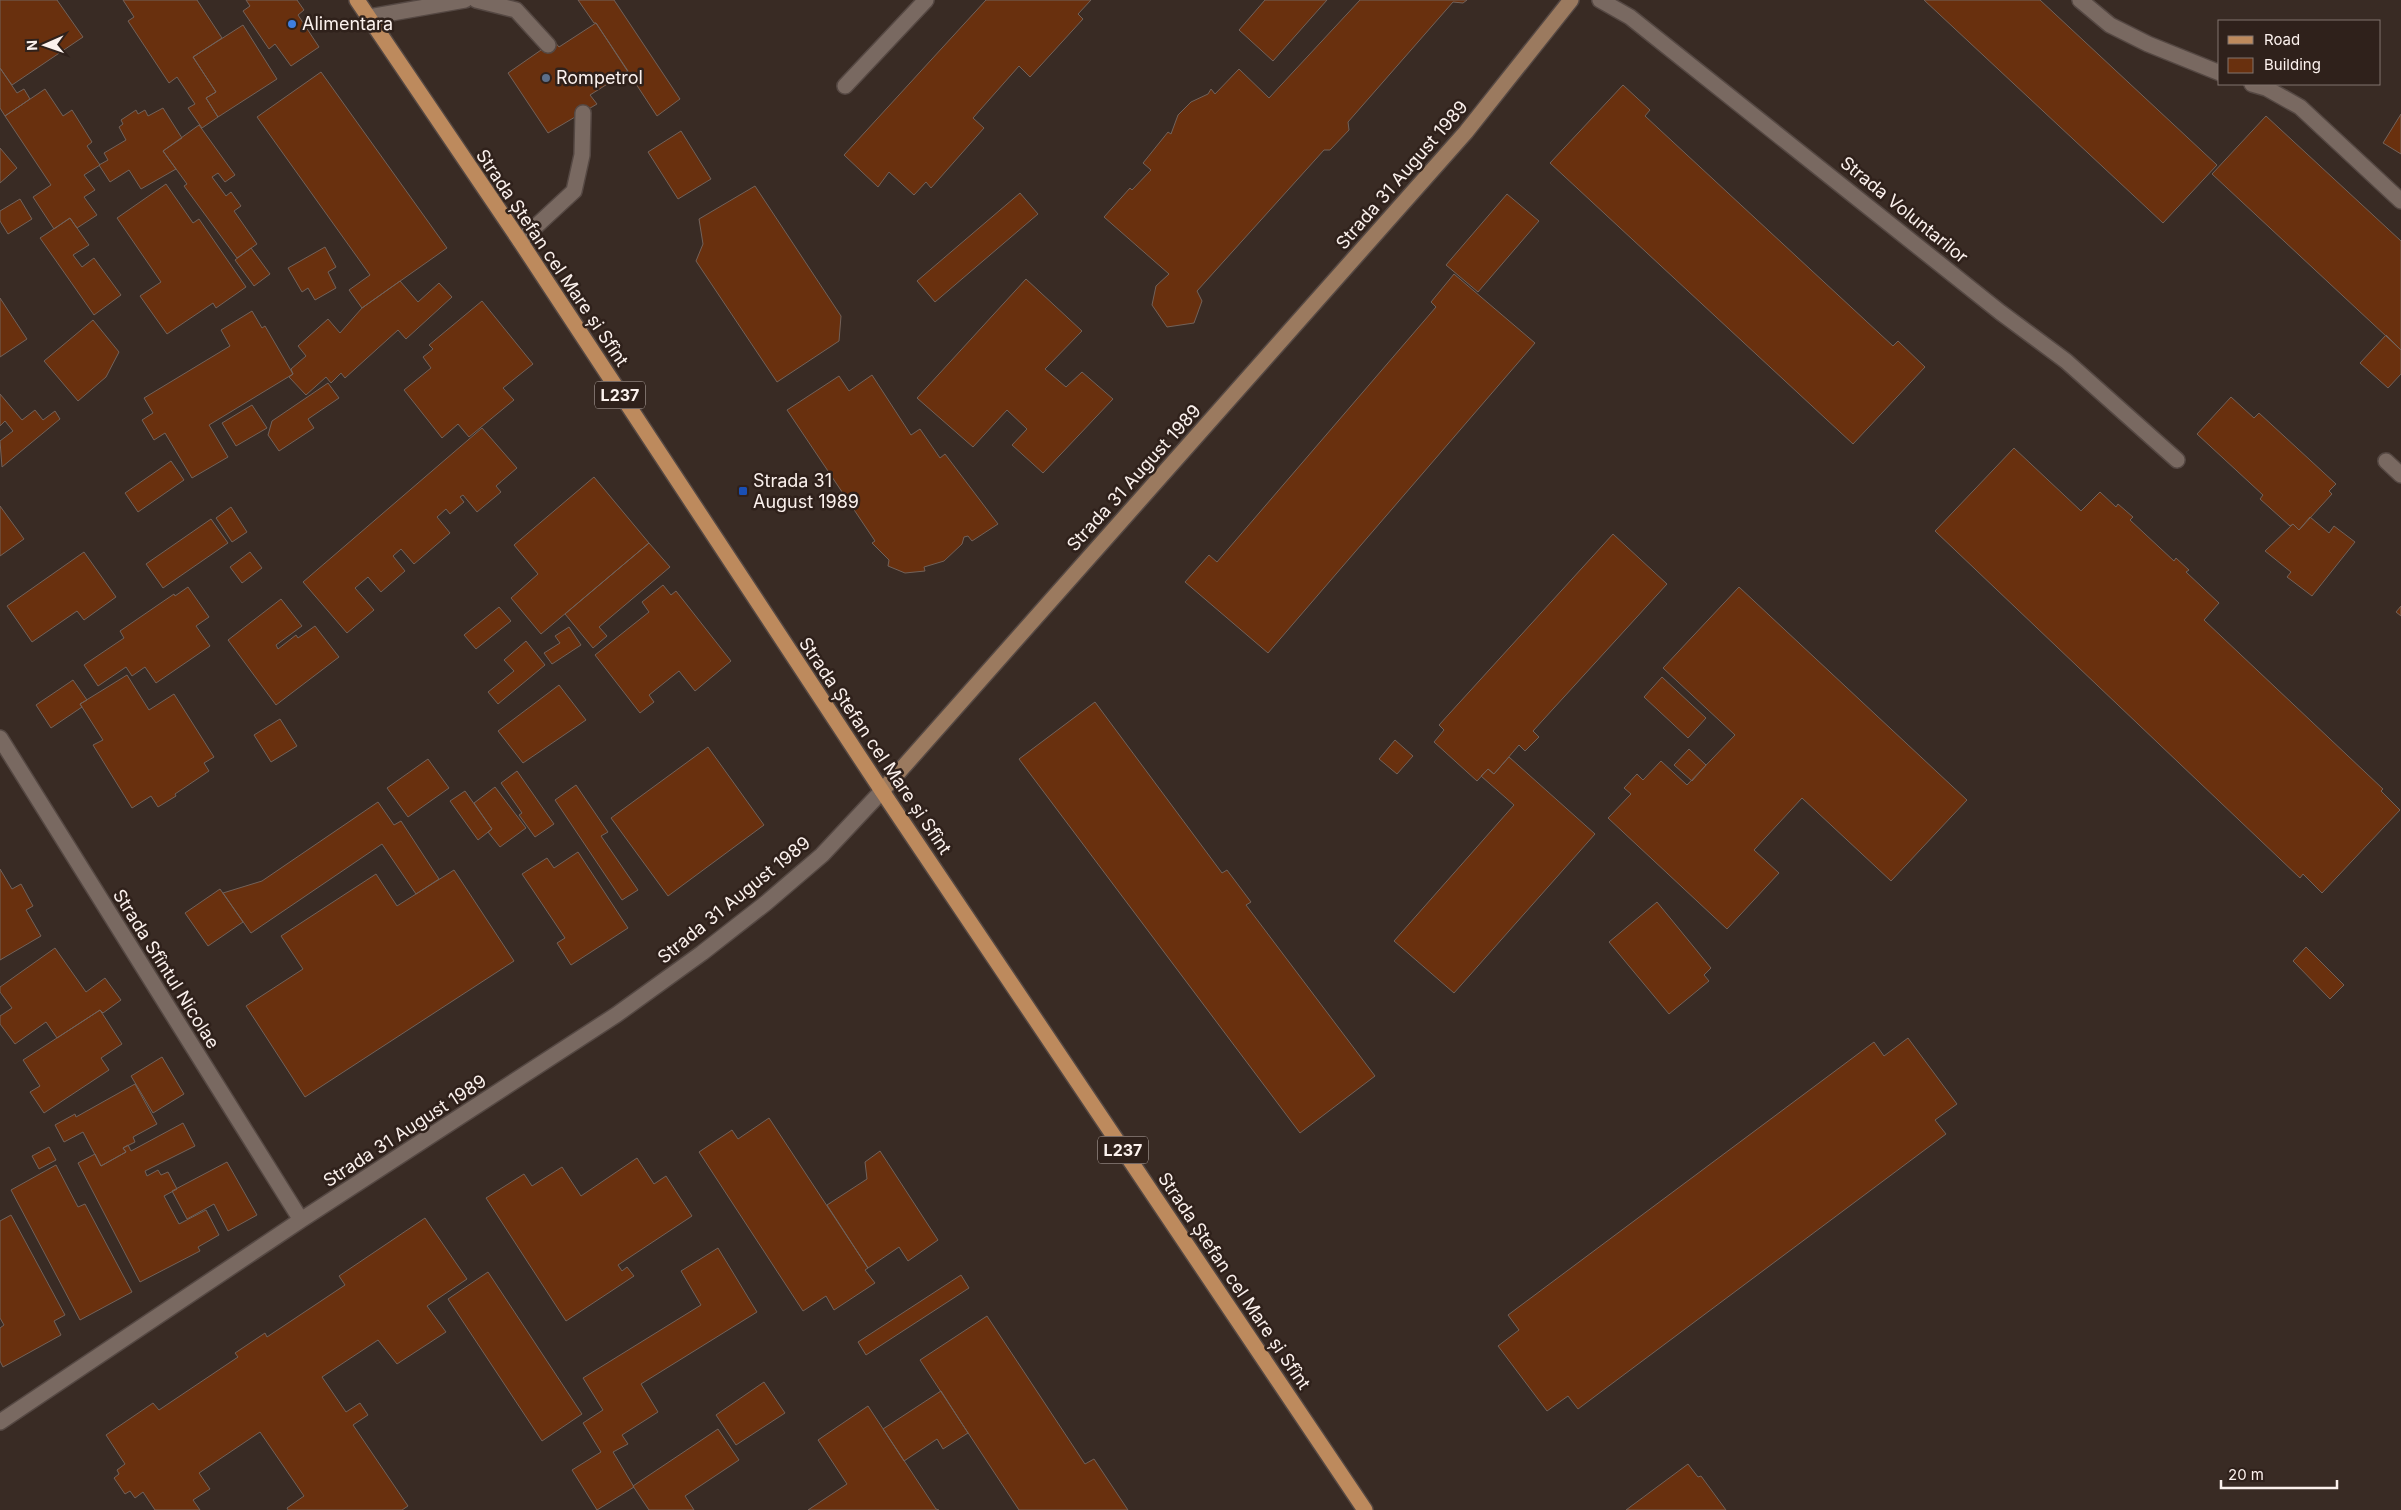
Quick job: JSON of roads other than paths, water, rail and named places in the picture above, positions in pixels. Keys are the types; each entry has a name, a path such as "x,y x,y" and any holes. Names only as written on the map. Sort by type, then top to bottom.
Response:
{"main road":[{"name":"Strada Ștefan cel Mare și Sfînt","path":"357,0 520,241 882,791 1365,1510"},
{"name":"Strada 31 August 1989","path":"882,791 1466,132 1571,0"}],"street":[{"path":"368,17 465,0"},
{"path":"476,0 516,10 548,45"},
{"path":"845,86 926,0"},
{"name":"Strada Voluntarilor","path":"1600,0 1630,18 2000,312 2066,361 2177,460"},
{"path":"2080,0 2110,25 2148,44 2218,72"},
{"path":"2256,85 2266,88 2300,107 2401,201"},
{"path":"520,241 574,191 582,155 583,113"},
{"path":"2386,462 2401,475"},
{"name":"Strada Sfîntul Nicolae","path":"0,738 301,1220"},
{"name":"Strada 31 August 1989","path":"0,1422 301,1220 538,1067 702,953 822,855 882,791"}],"place":[{"name":"Alimentara","path":"292,24"},
{"name":"Rompetrol","path":"546,78"},
{"name":"Strada 31 August 1989","path":"743,491"}]}
